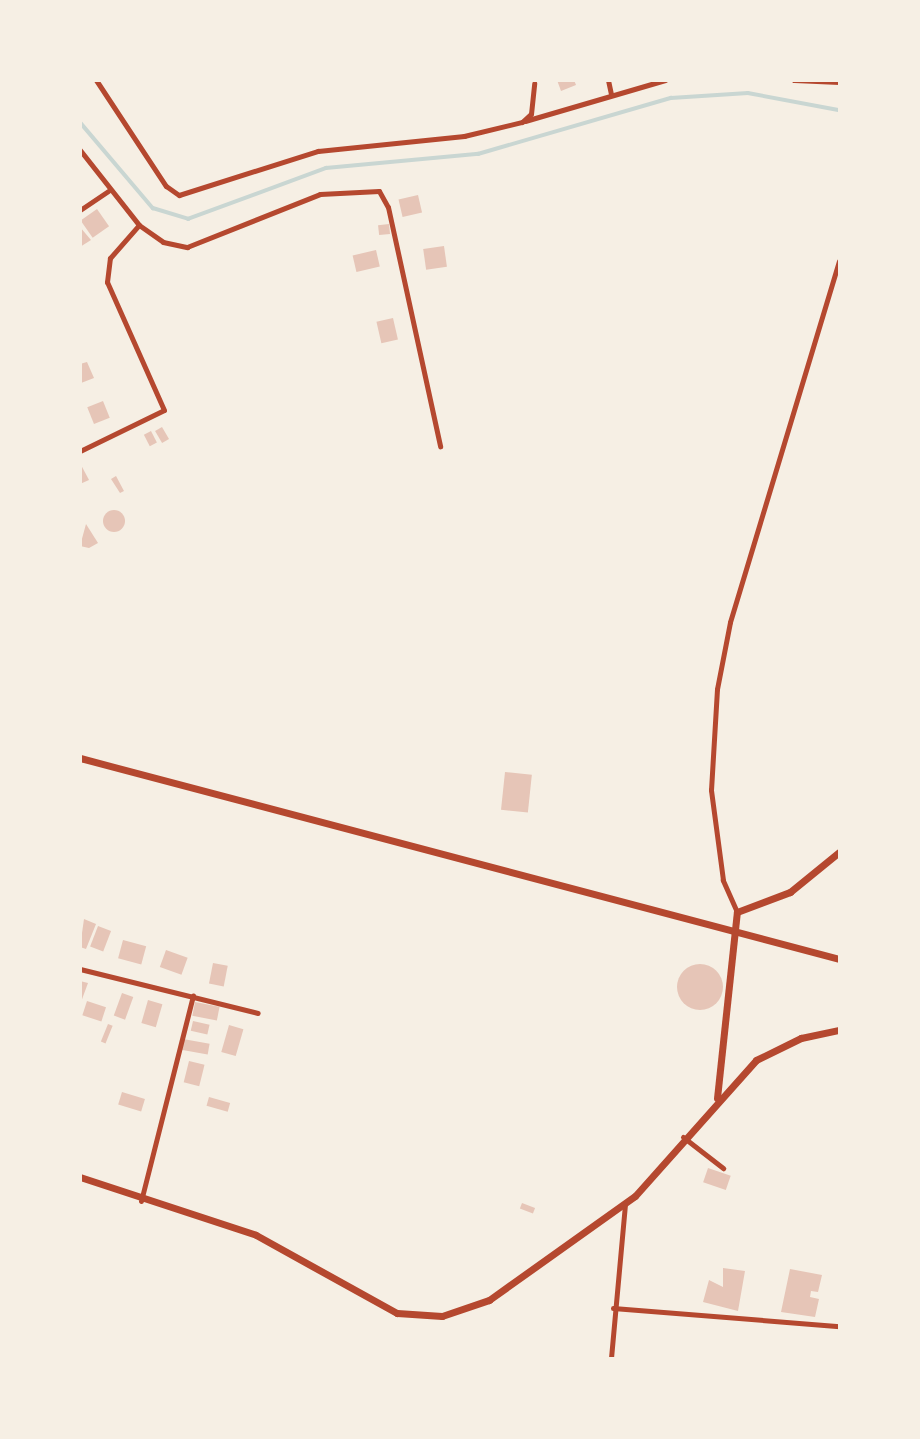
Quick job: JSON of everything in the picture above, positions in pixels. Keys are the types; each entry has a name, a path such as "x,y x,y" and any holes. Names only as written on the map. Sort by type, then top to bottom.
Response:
{"street":[{"path":"96,80 166,186 179,195 318,151 464,136 665,80"},
{"path":"608,80 611,94"},
{"path":"794,80 839,82"},
{"path":"522,122 531,114 534,83"},
{"path":"80,150 108,191 139,225 163,242 187,247 320,194 379,191 388,207 440,446"},
{"path":"80,210 108,191"},
{"path":"80,451 164,410 107,282 110,258 139,225"},
{"path":"717,1100 737,912 723,880 711,790 717,688 730,622 839,261"},
{"path":"80,758 839,960"},
{"path":"737,912 790,892 839,852"},
{"path":"80,969 258,1013"},
{"path":"141,1201 193,995"},
{"path":"80,1177 141,1201 256,1235 397,1313 442,1316 489,1300 625,1204 683,1137 756,1060 801,1038 839,1030"},
{"path":"683,1137 723,1168"},
{"path":"611,1359 613,1308 625,1204"},
{"path":"613,1308 839,1326"}],"building":[{"path":"557,80 574,80 576,85 561,91"},
{"path":"418,195 422,213 403,217 399,199"},
{"path":"97,209 109,226 93,238 81,220"},
{"path":"389,224 390,234 379,235 378,225"},
{"path":"80,227 91,240 80,247"},
{"path":"444,246 447,267 426,270 423,249"},
{"path":"376,250 380,267 356,272 353,255"},
{"path":"393,318 398,339 381,343 376,322"},
{"path":"87,362 94,378 81,383 80,364"},
{"path":"103,401 110,418 94,424 87,407"},
{"path":"162,427 169,439 162,443 155,431"},
{"path":"151,431 157,443 150,446 144,435"},
{"path":"80,463 89,480 80,484"},
{"path":"116,476 124,491 120,493 111,479"},
{"path":"114,510 124,517 125,521 118,531 114,532 104,525 103,521 110,511"},
{"path":"86,524 98,543 89,548 80,546"},
{"path":"505,772 532,775 528,813 501,810"},
{"path":"84,919 96,924 86,949 80,947"},
{"path":"98,926 111,931 103,952 90,947"},
{"path":"123,940 146,946 141,965 118,958"},
{"path":"166,950 188,958 181,975 160,967"},
{"path":"213,963 228,966 224,986 209,984"},
{"path":"700,964 716,971 723,987 716,1003 700,1010 684,1003 677,987 684,971"},
{"path":"80,981 88,983 81,1002 80,1002"},
{"path":"122,993 133,997 125,1020 114,1016"},
{"path":"148,1000 162,1004 156,1027 141,1023"},
{"path":"87,1001 106,1007 101,1021 82,1015"},
{"path":"195,1002 220,1007 217,1021 192,1016"},
{"path":"193,1021 210,1025 207,1035 191,1031"},
{"path":"108,1024 113,1026 106,1043 101,1042"},
{"path":"229,1025 243,1029 236,1056 221,1052"},
{"path":"183,1039 210,1044 208,1055 181,1050"},
{"path":"189,1061 205,1065 199,1086 184,1082"},
{"path":"122,1092 145,1099 141,1111 118,1104"},
{"path":"209,1097 230,1103 228,1112 207,1106"},
{"path":"708,1168 731,1176 726,1190 703,1182"},
{"path":"522,1203 535,1208 533,1214 520,1209"},
{"path":"723,1268 745,1271 738,1311 703,1302 709,1280 723,1287"},
{"path":"790,1269 822,1275 818,1292 811,1291 810,1297 819,1299 815,1317 781,1312"}],"waterway":[{"path":"80,122 153,208 188,219 326,168 478,154 671,98 748,93 839,110"}]}
